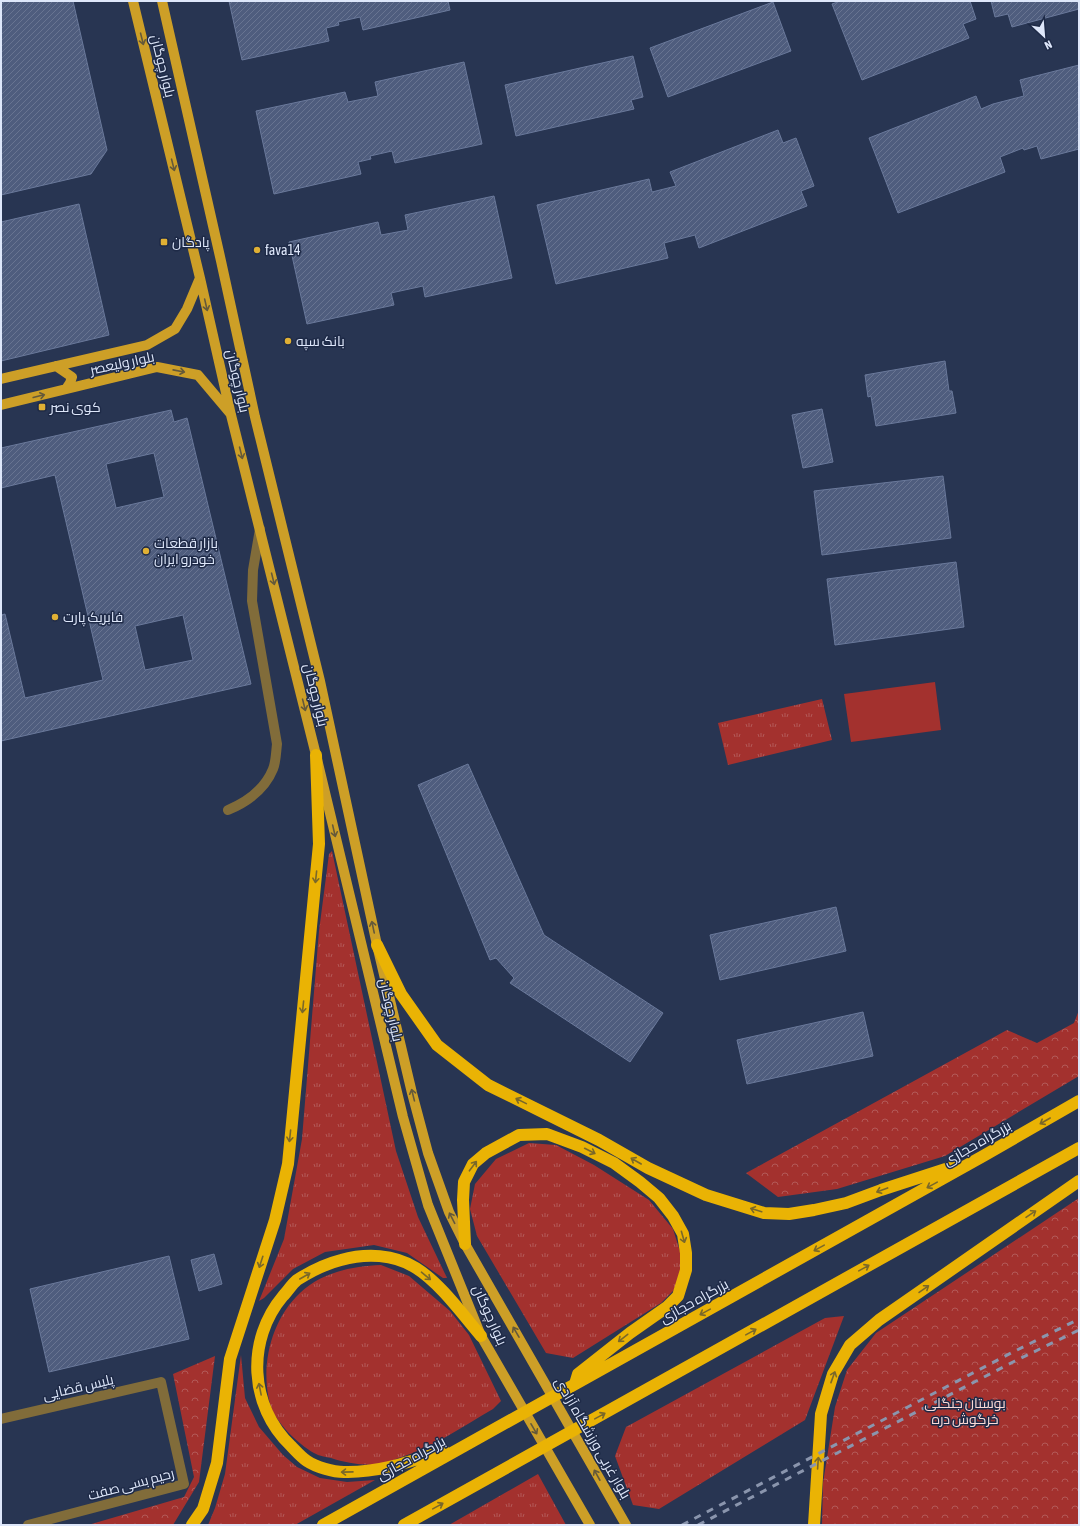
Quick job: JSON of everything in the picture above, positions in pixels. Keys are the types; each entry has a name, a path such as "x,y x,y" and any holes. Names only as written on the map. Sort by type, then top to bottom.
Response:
{"highway":[{"path":"192,1525 203,1509 217,1463 230,1359 275,1220 288,1164 319,844 316,755"},
{"path":"377,945 401,994 437,1045 488,1085 600,1140 648,1168 706,1195 764,1212 789,1214 846,1203 985,1155"},
{"name":"بزرگراه حجازی","path":"323,1525 1079,1101"},
{"path":"465,1244 463,1200 464,1182 473,1164 486,1153 519,1135 548,1134 582,1147 614,1163 659,1198 673,1216 683,1234 686,1253 686,1270 678,1296 667,1307 630,1333 578,1374 575,1384"},
{"path":"404,1525 1079,1148"},
{"path":"814,1525 821,1414 833,1374 850,1345 879,1320 1079,1181"},
{"path":"466,1444 398,1464 369,1470 343,1472 324,1468 307,1461 283,1438 272,1421 262,1402 256,1360 263,1330 274,1307 296,1281 324,1265 355,1256 389,1256 417,1268 442,1289 481,1336"}],"main road":[{"name":"بلوار چوگان","path":"133,1 200,278 231,415 316,755 402,1117 428,1205 481,1336 589,1524"},
{"name":"بلوار چوگان","path":"162,1 255,417 320,681 377,945 412,1093 428,1153 449,1212 465,1244 535,1365"},
{"name":"بلوار ولیعصر","path":"1,379 147,345 175,329 187,309 200,278"},
{"path":"56,366 72,377 66,389"},
{"name":"بلوار ولیعصر","path":"1,405 157,367 198,375 231,415"},
{"name":"بلوار غربی ورزشگاه آزادی","path":"535,1365 626,1525"}],"street":[{"path":"228,810 241,804 263,787 274,768 277,744 252,601 253,570 260,527"},
{"name":"پلیس قضایی","path":"1,1419 161,1382"},
{"name":"رحیم بسی صفت","path":"28,1525 184,1484 161,1382"}],"green space":[{"path":"935,682 941,730 851,742 844,694"},
{"path":"822,699 832,740 728,765 718,723"},
{"path":"332,851 396,1151 418,1217 447,1278 443,1278 407,1253 374,1245 325,1252 293,1269 264,1298 259,1301 284,1239 302,1139 319,931 329,854"},
{"path":"1079,1010 1079,1076 945,1156 837,1189 778,1197 746,1173 1007,1030 1037,1043 1074,1023"},
{"path":"529,1143 556,1145 594,1165 649,1200 673,1229 683,1261 676,1288 661,1303 573,1358 546,1353 477,1236 470,1209 475,1184 496,1159"},
{"name":"بوستان جنگلی خرگوش دره","path":"1079,1198 1079,1525 822,1525 823,1483 835,1407 847,1370 876,1333"},
{"path":"381,1265 409,1276 450,1311 469,1335 501,1401 493,1409 459,1430 424,1448 381,1464 355,1464 316,1454 301,1444 282,1425 270,1404 266,1374 267,1359 270,1344 282,1316 300,1293 318,1280 328,1275 349,1269"},
{"path":"844,1316 805,1420 659,1509 633,1505 615,1456 626,1427 825,1318"},
{"path":"241,1355 245,1398 259,1427 283,1455 297,1467 320,1478 347,1482 375,1480 295,1525 208,1525 215,1508 225,1474"},
{"path":"215,1356 199,1482 173,1525 88,1525 184,1497 194,1477 173,1374"},
{"path":"538,1474 566,1525 449,1525"}],"building":[{"path":"1,1 73,1 107,150 91,174 1,195"},
{"path":"229,1 448,1 450,10 363,30 360,17 338,22 339,25 326,28 329,41 242,60"},
{"path":"840,1 970,1 976,19 963,24 969,38 862,80 832,4"},
{"path":"991,1 1079,1 1079,9 1012,27 1008,14 995,17"},
{"path":"773,2 791,51 668,97 650,48"},
{"path":"633,56 643,97 631,100 634,109 516,136 505,85"},
{"path":"464,62 482,144 395,163 392,151 370,156 371,159 358,162 361,174 274,194 256,111 345,92 348,102 378,96 375,82"},
{"path":"1079,65 1079,149 1041,159 1037,146 1024,150 1023,148 1000,157 1005,172 898,213 869,138 976,96 981,109 993,104 1024,96 1020,80"},
{"path":"778,130 783,143 796,138 814,186 801,191 807,206 699,248 695,235 664,243 668,258 556,284 537,205 649,179 652,192 676,186 670,172"},
{"path":"494,196 512,278 425,297 423,286 391,293 394,305 307,324 289,242 378,222 381,235 408,230 405,215"},
{"path":"79,204 109,335 1,361 1,222"},
{"path":"945,361 949,391 952,391 956,413 876,426 871,396 868,397 865,375"},
{"path":"822,409 833,462 803,468 792,415"},
{"name":"بازار قطعات خودرو ایران","path":"171,410 174,422 187,418 251,684 1,741 1,615 5,614 25,698 103,680 55,475 1,488 1,448","holes":["154,453 164,497 116,508 106,464","183,615 193,660 145,670 135,626"]},
{"path":"943,476 951,538 822,555 814,491"},
{"path":"956,562 964,627 835,645 827,579"},
{"path":"468,764 544,935 663,1013 630,1062 510,983 514,978 496,958 490,960 418,785"},
{"path":"836,907 846,951 720,980 710,935"},
{"path":"863,1012 873,1056 747,1084 737,1040"},
{"path":"214,1254 222,1284 199,1291 191,1260"},
{"path":"169,1256 189,1339 49,1372 30,1289"}],"railway":[{"path":"682,1525 1079,1319"},
{"path":"698,1525 1015,1361 1079,1330"}],"place":[{"name":"پادگان","path":"164,242"},
{"name":"fava14","path":"257,250"},
{"name":"بانک سپه","path":"288,341"},
{"name":"کوی نصر","path":"42,407"},
{"name":"بازار قطعات خودرو ایران","path":"146,551"},
{"name":"فابریک پارت","path":"55,617"}]}
